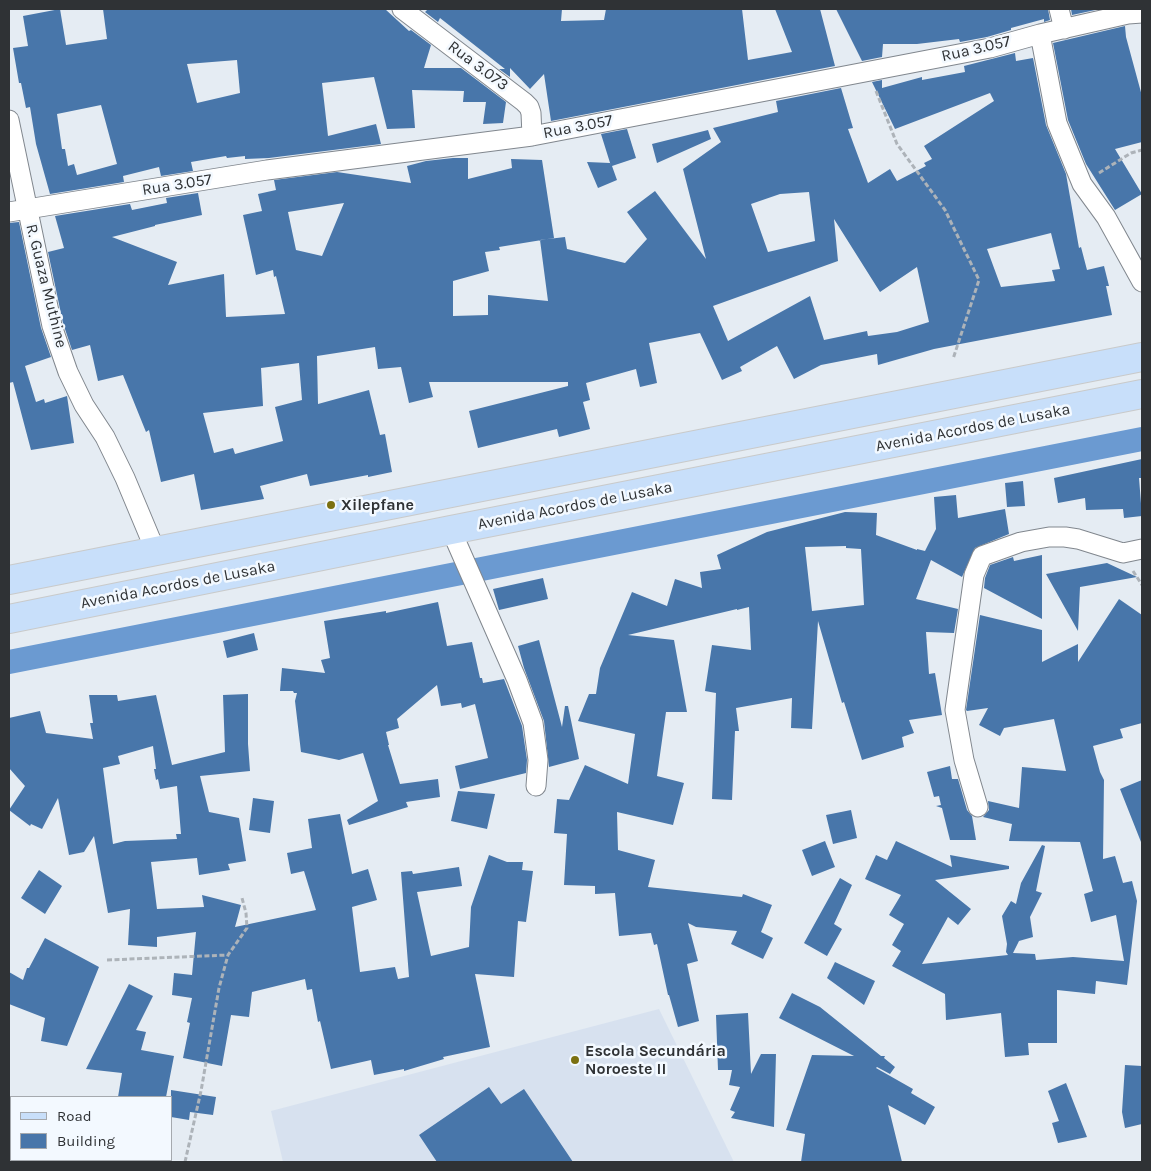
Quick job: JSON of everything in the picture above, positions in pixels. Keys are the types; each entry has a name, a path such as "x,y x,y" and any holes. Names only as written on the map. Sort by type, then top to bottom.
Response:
{"main road":[{"path":"9,580 1142,357"},
{"name":"Avenida Acordos de Lusaka","path":"9,619 1142,394"}],"street":[{"name":"Rua 3.073","path":"402,9 524,102 530,108 532,136"},
{"path":"1059,9 1064,28"},
{"name":"Rua 3.057","path":"9,212 267,170 532,136 990,48 1064,28 1128,14 1142,13"},
{"path":"1040,34 1057,123 1082,184 1106,217 1142,282"},
{"name":"R. Guaza Muthine","path":"9,120 52,326 68,372 84,405 105,438 156,552"},
{"path":"451,530 517,680 532,723 538,760 536,786"},
{"path":"978,807 964,760 955,710 974,575 982,556 1022,542 1049,536 1078,539 1123,553 1142,549"}],"path":[{"path":"868,71 897,144 945,210 980,280 953,359"},
{"path":"1082,184 1131,153 1142,150"},
{"path":"185,1162 201,1091 213,1015 228,955 247,928 242,898"},
{"path":"107,960 228,955"}],"shaded area":[{"name":"Escola Secundária Noroeste II","path":"659,1009 734,1162 283,1162 271,1111"}],"building":[{"path":"60,9 66,45 107,39 103,9 385,9 409,31 411,30 431,45 424,68 461,68 506,102 503,123 483,124 486,102 463,102 464,91 412,90 415,128 387,129 374,77 322,83 328,136 376,124 381,144 269,158 245,159 245,156 227,158 226,156 191,162 193,171 161,176 159,167 123,176 124,182 50,194 36,144 30,107 26,108 21,83 19,83 13,48 28,46 23,16","holes":["237,60 240,93 197,103 187,64","101,105 117,164 77,175 74,164 68,166 65,149 62,149 57,114"]},
{"path":"428,9 562,9 561,21 604,20 606,9 742,9 748,60 792,52 775,9 820,9 835,66 551,121 544,74 530,89 510,68 510,77 499,69 505,69 440,18 438,22 425,12"},
{"path":"836,9 1048,9 1050,20 1044,22 1044,19 987,37 960,42 959,39 917,44 883,44 882,57 862,61"},
{"path":"1071,9 1100,9 1072,15"},
{"path":"1125,26 1126,37 1142,96 1142,142 1115,149 1142,194 1115,210 1086,164 1068,120 1053,43"},
{"path":"1015,53 1016,61 1033,58 1046,125 1066,174 1079,248 1081,247 1087,270 1104,266 1109,286 1106,286 1112,315 934,349 878,365 877,354 821,365 794,379 777,346 740,367 742,371 722,380 700,333 649,343 657,383 640,387 636,369 586,383 590,400 583,402 590,429 559,437 557,429 478,448 469,411 568,386 568,382 429,382 433,397 409,403 401,367 378,369 375,347 317,356 318,404 369,390 380,435 385,434 392,472 310,486 307,474 260,486 264,499 201,510 194,474 161,482 149,430 146,432 123,375 98,381 90,345 72,350 63,323 48,252 64,248 55,216 130,204 132,210 167,203 166,198 198,193 202,215 112,237 177,262 168,285 224,274 226,317 285,314 273,270 256,275 243,215 262,211 258,194 276,190 274,180 337,172 411,183 407,166 426,161 453,158 468,158 468,179 512,168 511,159 542,160 554,238 547,239 565,237 567,249 625,263 647,239 627,212 655,191 706,259 683,169 721,142 713,128 778,112 776,101 841,88 853,128 848,129 868,183 890,169 897,181 926,166 924,163 932,159 924,146 994,101 990,93 895,129 872,82 882,80 882,88 922,77 922,80 965,72 964,66","holes":["809,192 815,241 768,252 751,204 780,194","344,203 322,256 296,250 288,212","834,219 880,292 917,267 929,322 897,332 868,336 867,331 824,340 810,296 728,341 713,306 838,261","1051,233 1060,269 1052,270 1055,281 1001,287 987,249","540,240 548,301 488,295 488,315 453,316 453,281 489,271 485,252 500,250 499,247","299,363 302,400 275,407 283,441 235,454 233,448 214,453 203,413 263,406 261,368"]},
{"path":"627,129 636,158 612,166 617,180 598,188 587,162 610,163 611,166 601,134"},
{"path":"708,130 711,139 657,163 652,144"},
{"path":"19,222 41,328 51,357 25,366 36,402 44,399 45,403 67,396 74,443 31,450 13,382 9,383 9,223"},
{"path":"1142,459 1142,478 1139,478 1142,516 1124,518 1123,509 1086,510 1085,498 1058,503 1054,478"},
{"path":"1023,481 1025,506 1007,507 1005,483"},
{"path":"956,495 958,518 1005,509 1009,534 975,548 962,577 931,560 916,599 958,609 954,633 926,632 929,674 935,673 942,715 909,720 914,733 902,737 904,747 862,760 844,702 842,703 818,621 812,729 791,728 792,698 736,708 739,731 735,731 732,800 712,799 716,693 705,691 712,645 751,650 749,607 628,635 674,640 687,712 666,712 657,776 684,783 673,825 617,812 618,850 655,860 648,887 742,897 743,894 772,905 761,932 773,938 763,959 731,944 737,931 696,927 688,923 698,961 687,964 699,1021 678,1027 668,995 657,944 654,945 651,933 619,936 615,893 595,894 595,886 564,885 567,834 554,833 557,799 569,800 585,765 628,784 635,734 578,721 589,694 596,694 600,668 632,592 667,606 675,579 702,588 700,572 721,569 717,555 767,532 845,512 877,513 876,535 917,550 925,551 936,529 934,497","holes":["846,546 846,548 861,549 864,605 812,611 805,547"]},
{"path":"1042,555 1042,619 984,588 985,578 990,565 1013,557 1014,561"},
{"path":"1107,563 1137,577 1080,587 1078,631 1046,574"},
{"path":"543,578 548,599 499,610 493,589"},
{"path":"1119,599 1142,615 1142,723 1120,729 1123,738 1093,746 1104,780 1103,859 1115,856 1123,883 1132,881 1137,901 1127,985 1096,981 1095,994 1057,990 1057,1043 1028,1043 1029,1055 1005,1057 1001,1013 946,1020 945,994 892,966 901,951 892,945 904,924 889,915 901,895 865,879 876,855 887,860 896,841 952,867 950,855 1009,866 1009,869 935,880 971,909 958,925 948,917 922,964 1008,955 1006,952 1007,944 1002,916 1011,901 1016,904 1021,883 1042,845 1045,846 1036,891 1042,893 1030,917 1033,937 1019,941 1013,953 1035,954 1036,960 1073,957 1124,961 1116,915 1091,922 1084,894 1093,891 1080,842 1009,841 1012,824 983,817 989,810 988,801 1019,808 1022,767 1066,771 1054,719 1004,728 1000,736 979,725 988,708 966,710 980,615 1042,630 1042,662 1078,644 1078,662"},
{"path":"438,602 447,646 472,642 480,678 482,678 483,683 504,679 522,726 527,760 526,773 460,789 455,766 488,758 475,704 462,708 461,703 441,706 437,685 397,719 399,728 386,732 400,784 438,779 440,797 406,802 408,807 349,825 347,820 378,801 363,753 339,760 301,752 295,701 297,693 293,691 280,691 282,668 325,673 321,660 330,658 324,621 386,611 386,613"},
{"path":"254,633 258,650 227,658 223,641"},
{"path":"539,640 562,727 565,706 568,706 579,759 549,767 544,721 524,668 518,646"},
{"path":"248,694 250,771 200,776 209,812 239,818 246,861 228,864 230,870 199,875 197,858 151,862 157,909 204,907 202,895 241,905 235,927 316,910 304,871 291,874 287,853 312,848 308,819 340,814 352,874 368,869 377,900 352,907 360,972 395,967 398,979 409,977 401,872 412,871 413,874 459,867 462,886 417,892 431,956 469,947 471,907 489,855 507,862 523,862 522,870 533,871 526,922 518,921 514,977 475,974 490,1047 443,1057 444,1059 404,1071 404,1069 374,1075 371,1060 331,1069 320,1021 318,1022 312,989 307,990 305,979 252,992 249,1017 231,1015 222,1066 183,1058 190,1023 187,1022 192,998 172,995 174,973 192,975 196,932 157,937 157,947 128,945 130,909 108,913 94,836 84,852 69,855 58,798 42,829 31,824 30,826 9,810 25,786 9,768 9,718 40,711 46,733 93,739 90,723 93,723 89,695 117,695 118,701 156,695 172,765 225,752 223,695","holes":["153,746 156,769 154,769 156,780 158,779 160,789 177,786 181,834 176,834 177,839 125,841 113,844 103,768 120,764 118,756"]},
{"path":"950,766 952,779 958,779 967,810 972,816 976,840 950,840 942,808 936,806 941,805 939,796 934,797 927,772"},
{"path":"1142,780 1142,842 1141,842 1120,789"},
{"path":"458,791 495,794 487,829 451,821"},
{"path":"253,798 274,801 270,833 249,830"},
{"path":"851,810 857,838 833,844 826,815"},
{"path":"825,841 835,867 812,876 802,850"},
{"path":"39,870 62,886 45,914 21,898"},
{"path":"840,878 852,885 834,924 842,929 827,956 804,943"},
{"path":"45,938 99,967 67,1046 41,1041 45,1018 9,1004 9,972 23,980 27,968 29,968"},
{"path":"835,962 875,981 864,1005 827,978"},
{"path":"129,984 153,996 136,1030 146,1032 141,1050 174,1056 166,1096 118,1096 122,1073 86,1069"},
{"path":"792,993 820,1007 881,1056 885,1056 884,1058 895,1067 890,1074 876,1068 913,1089 911,1093 935,1107 925,1125 888,1105 902,1162 801,1162 805,1134 786,1130 812,1055 854,1056 779,1018"},
{"path":"748,1013 751,1074 761,1054 776,1054 774,1127 731,1118 735,1112 730,1110 740,1087 729,1085 732,1070 718,1070 716,1015"},
{"path":"1125,1065 1142,1066 1142,1124 1125,1128 1122,1112"},
{"path":"1066,1083 1087,1137 1058,1143 1052,1123 1059,1121 1048,1091"},
{"path":"489,1087 501,1104 524,1089 573,1162 437,1162 419,1135"},
{"path":"171,1090 216,1097 213,1115 190,1112 189,1120 172,1117"}],"waterway":[{"path":"9,662 1142,439"}],"place":[{"name":"Xilepfane","path":"331,505"},
{"name":"Escola Secundária Noroeste II","path":"575,1060"}]}
